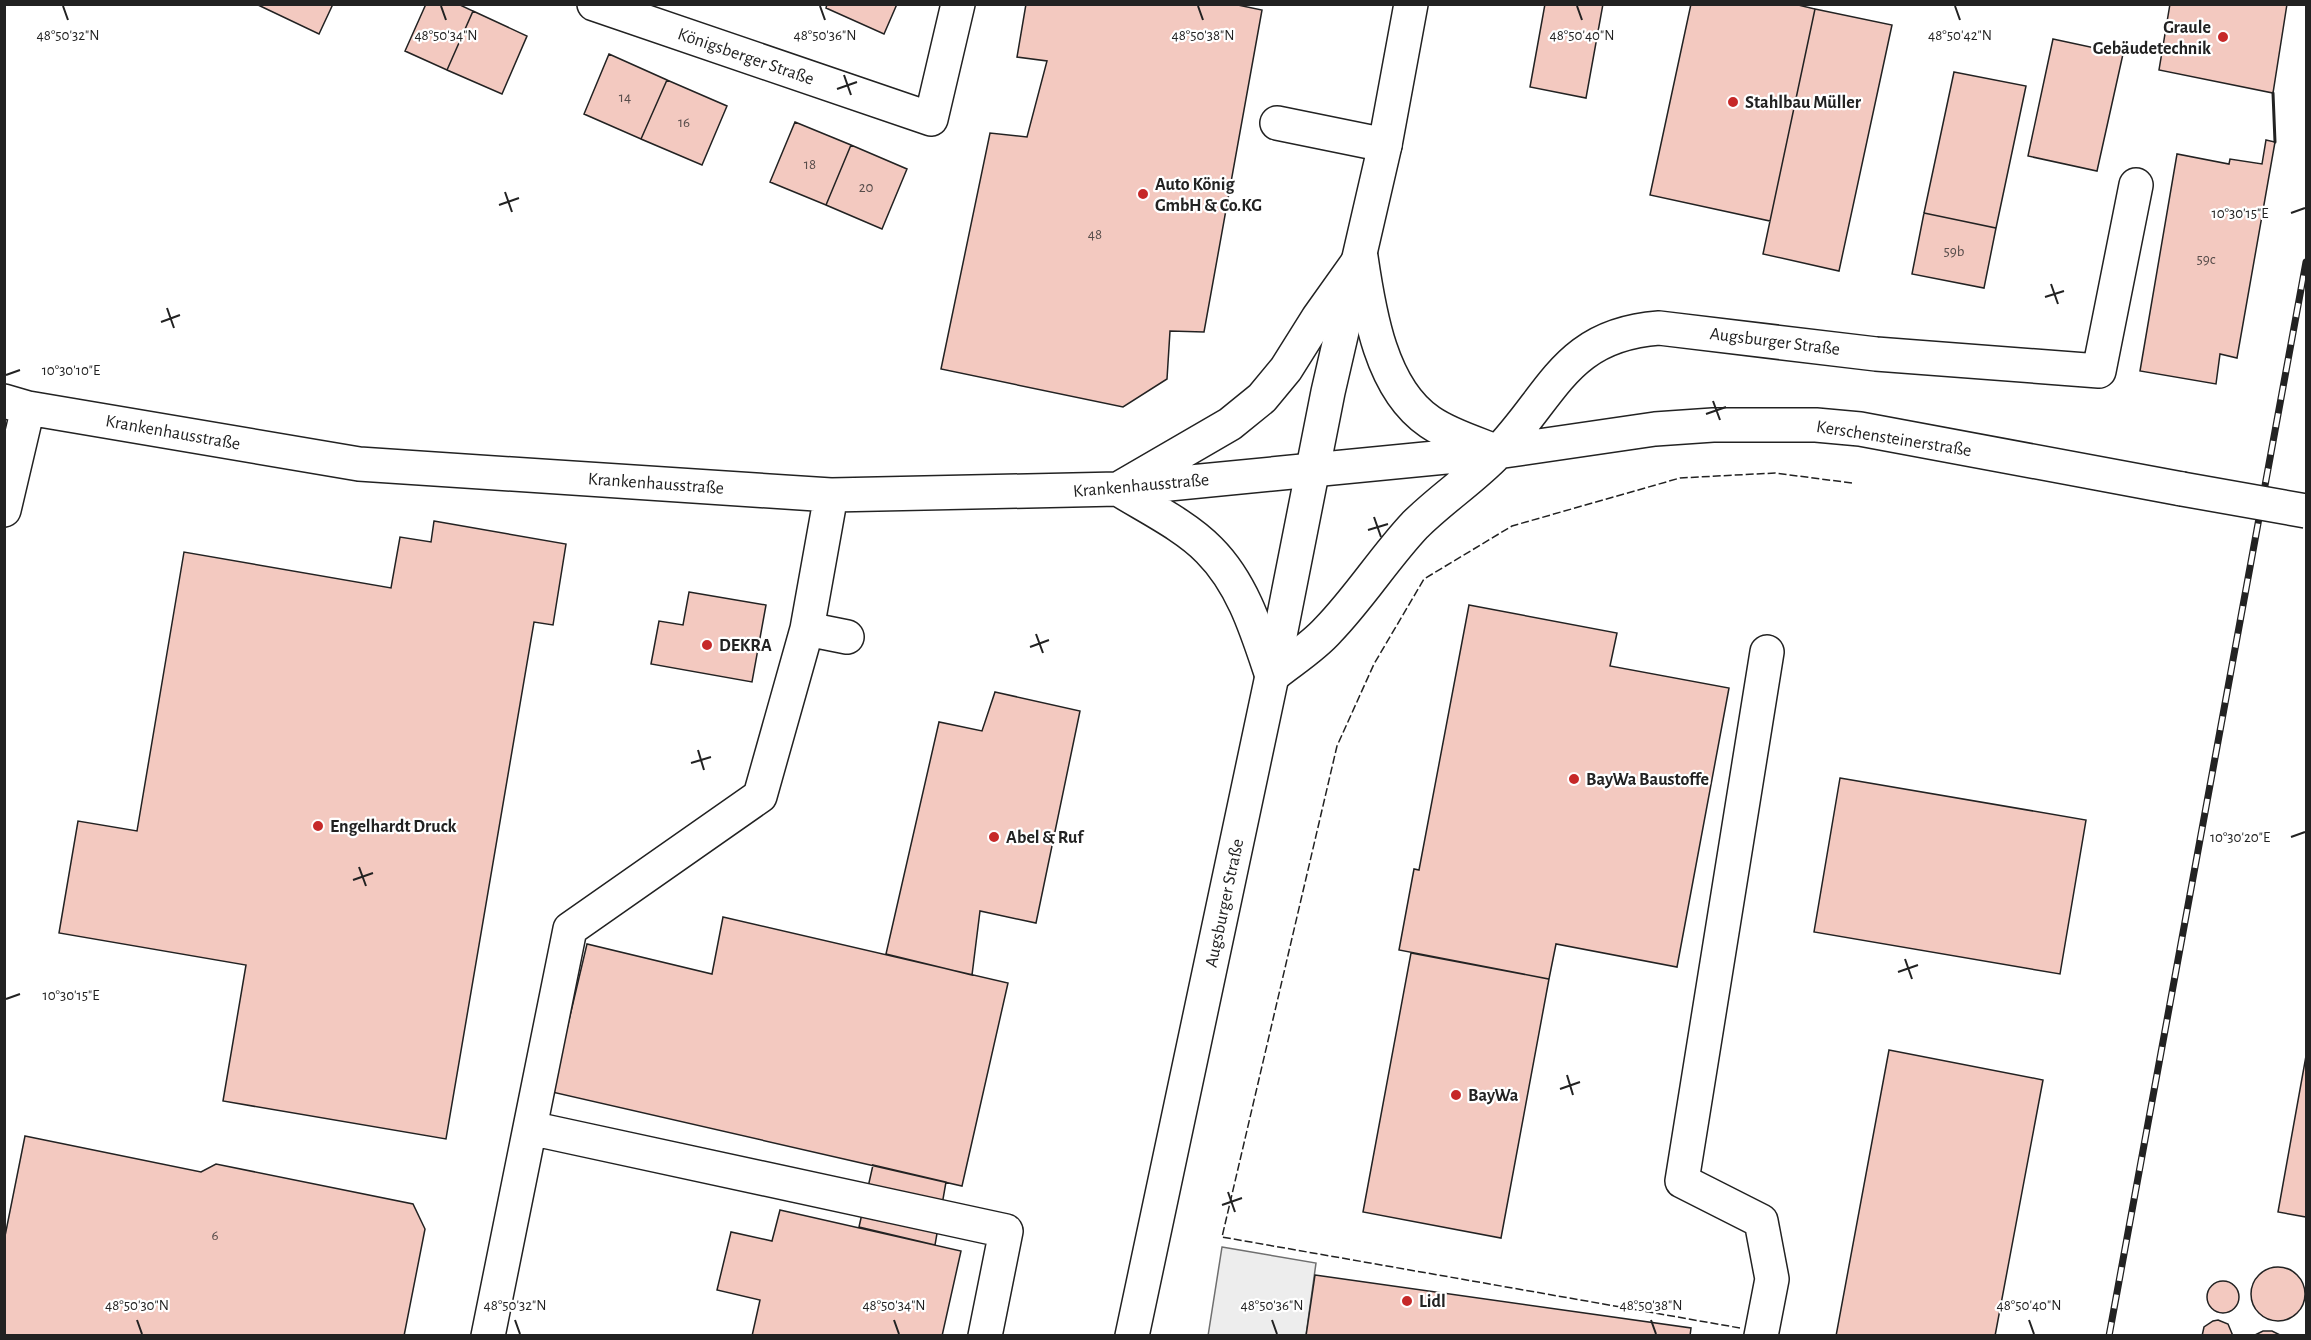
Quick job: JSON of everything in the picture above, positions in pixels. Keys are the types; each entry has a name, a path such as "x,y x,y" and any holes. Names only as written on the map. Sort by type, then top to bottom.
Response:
{"street":[{"name":"Königsberger Straße","path":"594,4 931,119 958,4"},
{"name":"Augsburger Straße","path":"1132,1335 1272,676 1328,392 1385,145 1411,4"},
{"path":"1277,123 1385,145"},
{"name":"Augsburger Straße","path":"1497,452 1569,364 1596,345 1637,329 1659,328 1876,354 2099,371 2136,185"},
{"path":"1361,257 1366,296 1375,332 1384,358 1403,396 1412,408 1446,432 1497,452"},
{"path":"1361,257 1317,318 1286,369 1263,398 1230,424 1118,489 1189,534 1208,548 1223,565 1253,621 1272,676 1327,632 1416,524 1497,452"},
{"path":"4,510 16,404"},
{"name":"Krankenhausstraße","path":"16,404 359,464 831,495 1118,489 1312,470"},
{"name":"Kerschensteinerstraße","path":"1497,452 1655,429 1754,424 1816,425 1860,429 2307,511"},
{"path":"1312,470 1497,452"},
{"path":"488,1335 570,929 760,796 807,629 831,495"},
{"path":"807,629 847,637"},
{"path":"1761,1335 1772,1279 1761,1221 1682,1181 1767,652"},
{"path":"530,1128 1006,1231 985,1335"}],"shaded area":[{"path":"1222,1247 1316,1263 1306,1335 1208,1336"}],"building":[{"path":"256,4 333,4 319,34"},
{"path":"426,4 458,4 473,11 447,70 405,51"},
{"path":"827,4 897,4 884,34 826,8"},
{"path":"1026,4 1233,4 1262,10 1204,332 1170,331 1167,379 1123,407 941,369 990,133 1027,137 1047,61 1017,57"},
{"path":"1545,4 1603,4 1586,98 1530,87"},
{"name":"Stahlbau Müller","path":"1691,4 1794,4 1815,9 1770,221 1650,195"},
{"name":"Graule Gebäudetechnik","path":"2170,4 2287,4 2273,93 2159,70"},
{"path":"1815,9 1892,25 1839,271 1763,254"},
{"path":"473,11 527,36 502,94 447,70"},
{"path":"2053,39 2123,54 2097,171 2028,156"},
{"path":"609,54 667,80 641,139 584,114"},
{"path":"1954,72 2026,86 1996,228 1924,213"},
{"path":"667,80 727,106 702,165 641,139"},
{"path":"795,122 851,145 826,205 770,182"},
{"path":"2266,140 2275,142 2237,358 2220,354 2216,384 2140,371 2177,154 2229,164 2230,159 2262,164"},
{"path":"851,145 907,169 882,229 826,205"},
{"path":"1924,213 1996,228 1984,288 1912,274"},
{"name":"Engelhardt Druck","path":"434,521 566,544 553,625 534,622 446,1139 223,1101 246,965 59,933 78,821 137,831 184,552 391,588 400,537 431,542"},
{"name":"DEKRA","path":"689,592 766,605 752,682 651,664 659,621 683,625"},
{"name":"BayWa Baustoffe","path":"1469,605 1617,633 1610,666 1729,688 1677,967 1556,944 1549,979 1399,950 1414,869 1419,870"},
{"path":"995,692 1080,711 1036,923 980,911 972,975 886,954 939,722 982,731"},
{"path":"1840,778 2086,820 2060,974 1814,932"},
{"path":"723,917 1008,983 962,1186 552,1092 587,944 712,974"},
{"name":"BayWa","path":"1411,953 1549,979 1501,1238 1363,1212"},
{"path":"1889,1050 2043,1080 1995,1336 1836,1336"},
{"path":"2306,1056 2306,1217 2278,1212"},
{"path":"25,1136 201,1172 216,1164 413,1204 425,1229 404,1336 4,1336 4,1241"},
{"path":"873,1165 946,1182 935,1245 859,1227"},
{"path":"780,1210 961,1251 942,1336 752,1336 760,1300 717,1290 731,1232 772,1241"},
{"path":"2273,1267 2283,1267 2293,1271 2301,1279 2305,1294 2301,1309 2293,1317 2283,1321 2273,1321 2263,1317 2255,1309 2251,1299 2251,1289 2255,1279 2263,1271"},
{"name":"Lidl","path":"1315,1275 1691,1328 1690,1336 1306,1336"},
{"path":"2223,1281 2234,1286 2239,1297 2234,1308 2223,1313 2212,1308 2207,1297 2212,1286"},
{"path":"2218,1320 2228,1324 2233,1336 2202,1336 2204,1327"},
{"path":"2263,1331 2272,1331 2282,1336 2253,1336"}],"railway":[{"path":"2109,1336 2306,262"}],"fence":[{"path":"1740,1328 1222,1237 1337,746 1374,664 1424,579 1512,526 1680,478 1775,473 1852,483"}],"wall":[{"path":"2273,93 2275,142"}],"place":[{"name":"Graule Gebäudetechnik","path":"2223,37"},
{"name":"Stahlbau Müller","path":"1733,102"},
{"name":"Auto König GmbH & Co.KG","path":"1143,194"},
{"name":"DEKRA","path":"707,645"},
{"name":"BayWa Baustoffe","path":"1574,779"},
{"name":"Engelhardt Druck","path":"318,826"},
{"name":"Abel & Ruf","path":"994,837"},
{"name":"BayWa","path":"1456,1095"},
{"name":"Lidl","path":"1407,1301"}]}
